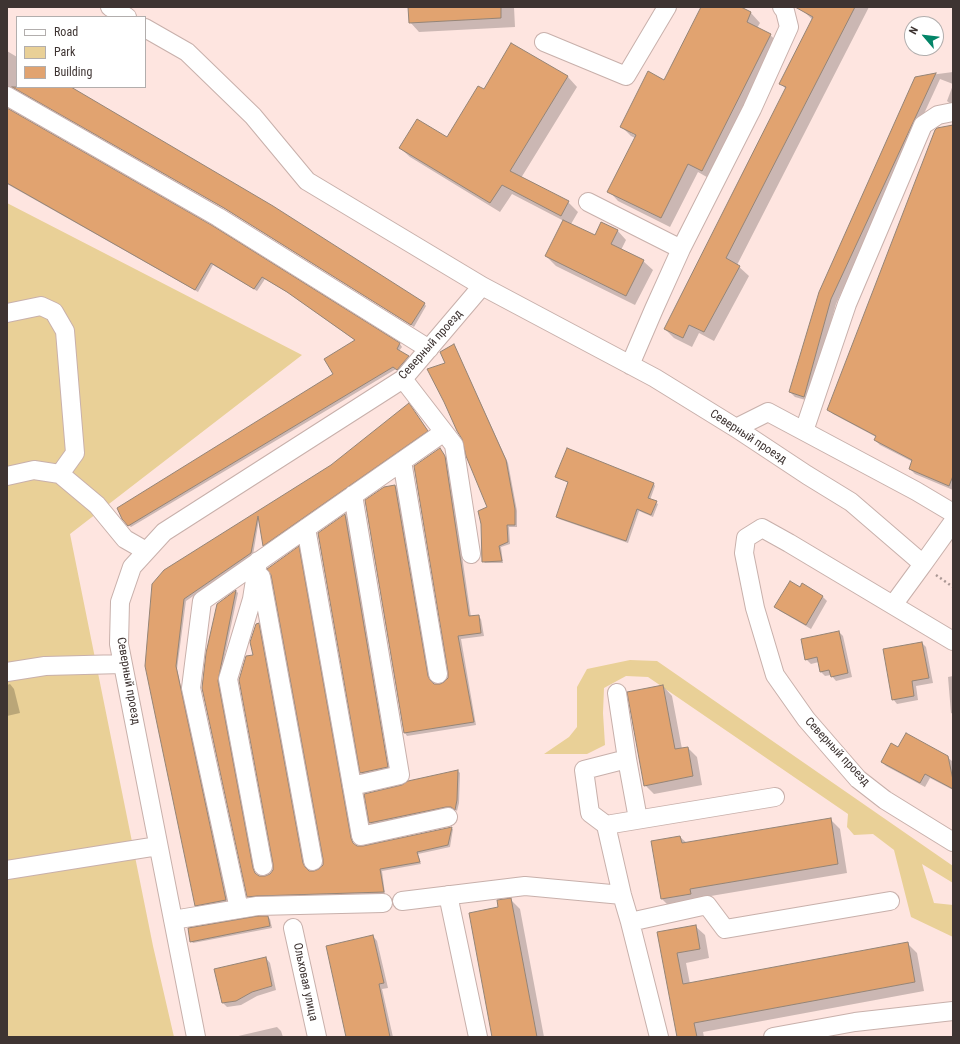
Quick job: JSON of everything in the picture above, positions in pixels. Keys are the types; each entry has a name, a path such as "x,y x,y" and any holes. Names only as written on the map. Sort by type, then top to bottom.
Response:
{"street":[{"path":"110,7 125,16"},
{"path":"544,42 626,76 667,7"},
{"path":"630,365 682,248 752,109 789,27 785,11 782,7"},
{"path":"146,29 187,52 253,116 307,181 482,286"},
{"path":"7,96 218,217 429,349"},
{"path":"804,431 847,304 923,125 938,115 953,112"},
{"path":"588,202 682,248"},
{"name":"Северный проезд","path":"196,1037 119,644 120,602 132,566 164,532 403,379 482,286 656,378 736,428 851,502 923,564"},
{"path":"7,313 41,306 54,312 65,331 75,453 60,474"},
{"path":"403,379 454,445 471,554"},
{"path":"736,428 768,412 916,491 953,513"},
{"path":"239,909 191,688 202,601 444,432"},
{"path":"402,461 438,674"},
{"path":"7,476 34,470 60,474 97,505 125,539 146,551"},
{"path":"352,786 400,775 353,495"},
{"path":"893,606 953,522"},
{"path":"306,528 361,836 448,816"},
{"name":"Северный проезд","path":"953,641 762,528 746,538 744,553 755,608 775,675 806,719 858,778 885,800 953,842"},
{"path":"258,562 313,861"},
{"path":"258,562 252,599 228,679 263,866"},
{"path":"7,672 45,666 123,664"},
{"path":"617,693 638,819"},
{"path":"627,759 584,770 590,812 606,825 622,895 659,1037"},
{"path":"606,825 775,796"},
{"path":"7,870 158,846"},
{"path":"402,901 525,886 622,895"},
{"path":"448,895 478,1037"},
{"path":"630,922 707,905 725,929 890,901"},
{"path":"172,914 239,909 258,906 383,903"},
{"name":"Ольховая улица","path":"293,928 317,1037"},
{"path":"773,1037 856,1030 953,1011"}],"path":[{"path":"923,564 953,588"}],"green space":[{"path":"7,203 302,355 70,534 153,946 174,1037 7,1037"},
{"path":"630,660 657,661 953,866 953,883 922,864 934,903 953,905 953,937 911,917 894,850 873,834 854,835 847,827 848,814 648,677 626,676 604,688 603,713 605,745 587,754 544,754 569,737 577,727 577,687 587,669"}],"building":[{"path":"408,7 501,7 501,18 409,23"},
{"path":"701,7 741,7 751,12 747,22 771,34 702,171 688,164 661,218 607,192 636,135 620,127 648,71 664,80"},
{"path":"795,7 855,7 726,258 740,266 704,332 689,325 683,338 664,329 786,87 779,84 813,17"},
{"path":"511,43 568,76 510,171 569,201 561,216 502,185 490,203 399,148 417,119 447,137 478,86 484,89"},
{"path":"936,73 831,299 804,397 789,392 819,292 915,77"},
{"path":"12,87 73,88 273,206 425,303 411,325 224,208"},
{"path":"7,108 213,226 400,343 397,349 409,356 397,370 393,367 128,526 122,519 117,508 333,374 324,359 355,340 287,292 262,277 254,289 211,263 195,290 7,183"},
{"path":"953,125 953,476 949,486 909,469 912,460 874,440 876,436 827,410 935,130 937,128"},
{"path":"563,220 595,235 601,222 618,230 611,244 644,260 626,296 545,256"},
{"path":"454,344 506,460 515,509 515,525 507,525 508,542 499,546 502,561 482,562 481,524 478,511 487,507 466,456 462,439 427,369 445,363 440,352"},
{"path":"409,403 428,431 263,546 258,516 251,553 184,599 176,666 226,900 195,906 145,666 152,584 164,570 331,465"},
{"path":"440,448 445,456 469,616 479,615 481,633 458,636 474,722 404,733 365,500 384,487 395,485 428,676 434,684 440,684 448,678 448,672 414,466"},
{"path":"567,448 654,483 648,498 657,501 651,515 637,509 626,541 556,517 568,482 555,477"},
{"path":"345,514 388,767 360,773 318,533"},
{"path":"299,546 353,843 357,846 363,846 452,827 448,845 417,852 420,862 380,869 384,892 247,897 202,688 206,653 217,604 236,590 218,681 253,868 255,873 259,876 270,874 273,870 239,680 246,656 253,655 250,642 256,624 259,623 303,863 309,871 319,869 323,865 323,859 271,575 267,569"},
{"path":"790,581 800,587 802,583 823,596 806,625 774,607"},
{"path":"839,631 848,673 831,677 829,670 820,672 817,657 805,660 801,639"},
{"path":"922,642 929,678 912,681 914,696 892,700 883,649"},
{"path":"663,685 675,749 688,747 693,776 644,786 627,692"},
{"path":"906,733 948,756 953,780 953,789 925,774 920,783 881,762 891,743 898,747"},
{"path":"458,770 457,800 455,810 451,807 446,807 369,823 364,794 402,785 408,781"},
{"path":"831,818 838,864 690,889 691,894 661,899 651,841 680,836 682,843"},
{"path":"511,898 537,1037 492,1037 469,913 498,907 497,900"},
{"path":"258,916 268,916 270,926 190,942 188,928"},
{"path":"696,925 700,949 677,953 683,984 908,942 915,982 694,1023 697,1037 677,1037 657,932"},
{"path":"373,935 384,983 379,984 390,1037 346,1037 326,946"},
{"path":"266,957 272,986 252,992 236,1001 222,1003 214,969"}]}
